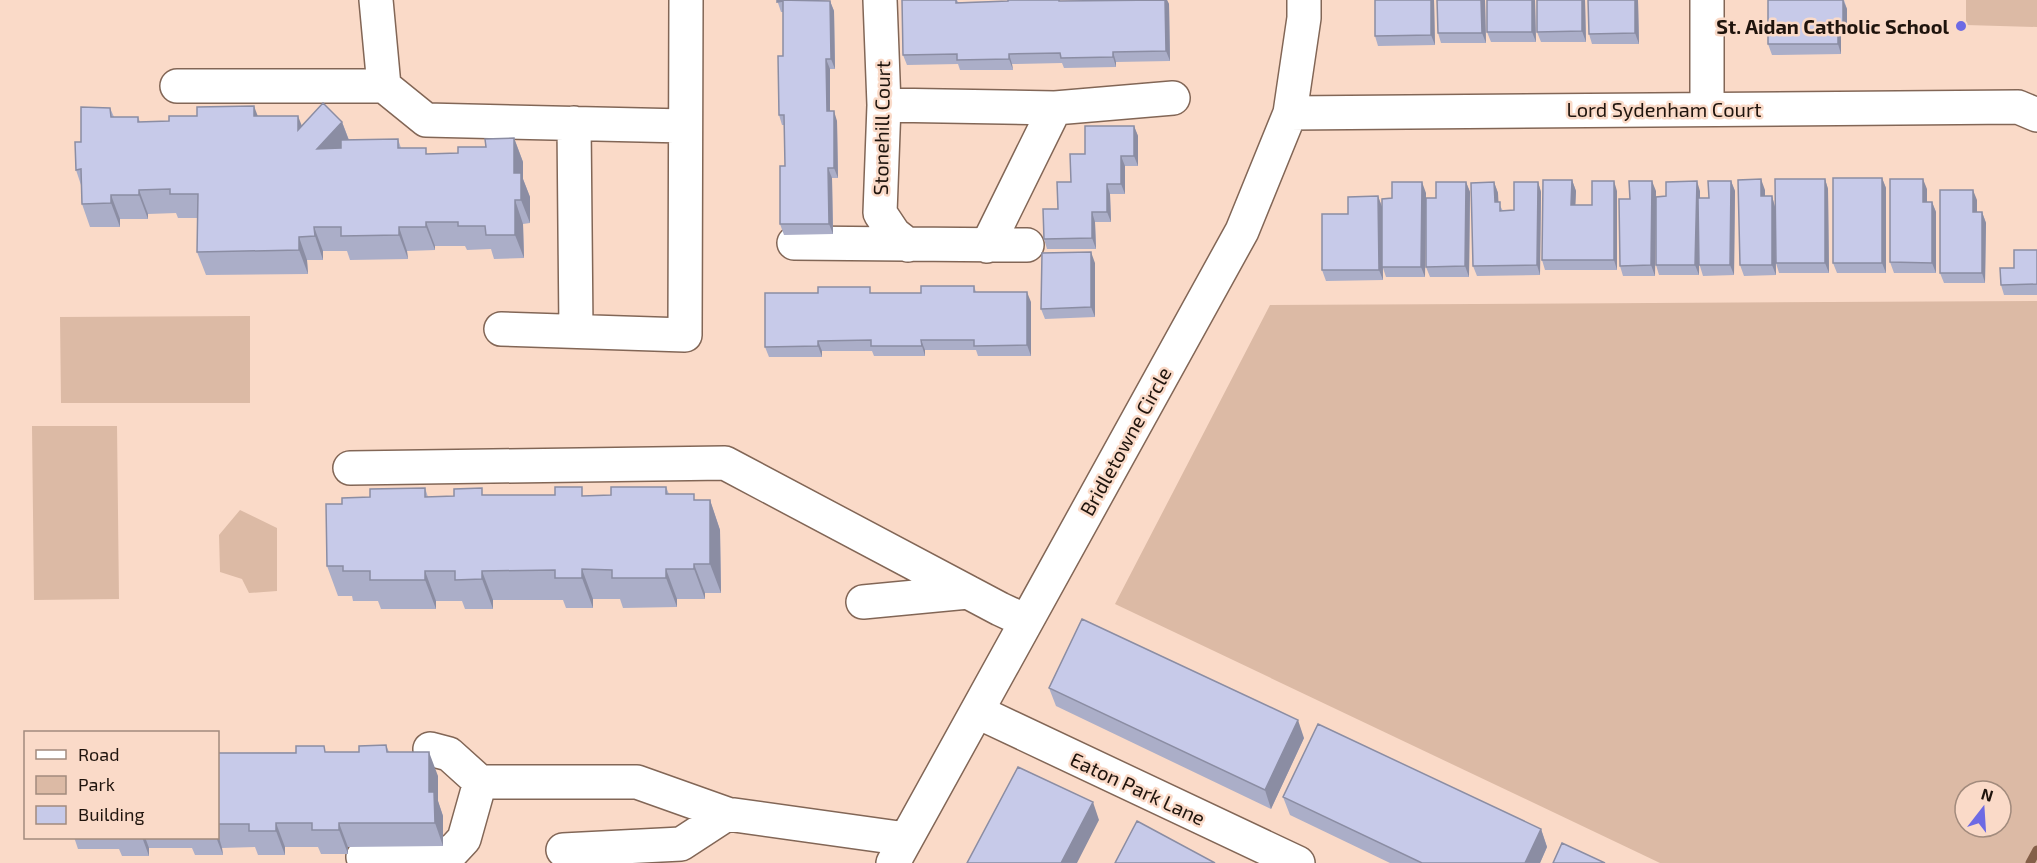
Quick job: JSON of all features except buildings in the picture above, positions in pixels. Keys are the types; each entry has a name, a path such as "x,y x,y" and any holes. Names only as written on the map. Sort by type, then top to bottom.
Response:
{"street":[{"path":"376,0 384,86"},
{"path":"501,329 685,335 686,0"},
{"name":"Stonehill Court","path":"880,0 884,105 880,213 894,234 908,245"},
{"name":"Bridletowne Circle","path":"900,851 1242,231 1290,112 1304,18 1304,0"},
{"path":"1707,0 1707,108"},
{"path":"177,86 384,86 426,120 685,126"},
{"path":"884,105 1055,108 1173,98"},
{"name":"Lord Sydenham Court","path":"1290,112 2018,107 2037,115"},
{"path":"987,246 1055,108"},
{"path":"574,123 576,331"},
{"path":"794,243 1027,245"},
{"path":"350,468 725,463 1026,621"},
{"path":"863,602 968,592"},
{"name":"Eaton Park Lane","path":"978,712 1298,863"},
{"path":"430,748 449,754 480,782 637,782 727,814 900,851"},
{"path":"363,857 384,853 451,853 464,840 480,782"},
{"path":"563,850 681,844 727,814"}],"green space":[{"path":"1966,0 2037,0 2037,27 1966,25"},
{"path":"2037,301 2037,863 1660,863 1115,604 1270,305"},
{"path":"250,316 250,403 61,403 60,317"},
{"path":"32,426 117,426 119,599 34,600"},
{"path":"240,510 277,528 277,591 249,593 242,579 220,572 219,535"}],"waterway":[{"path":"2030,863 2037,850"}],"place":[{"name":"St. Aidan Catholic School","path":"1961,26"}]}
